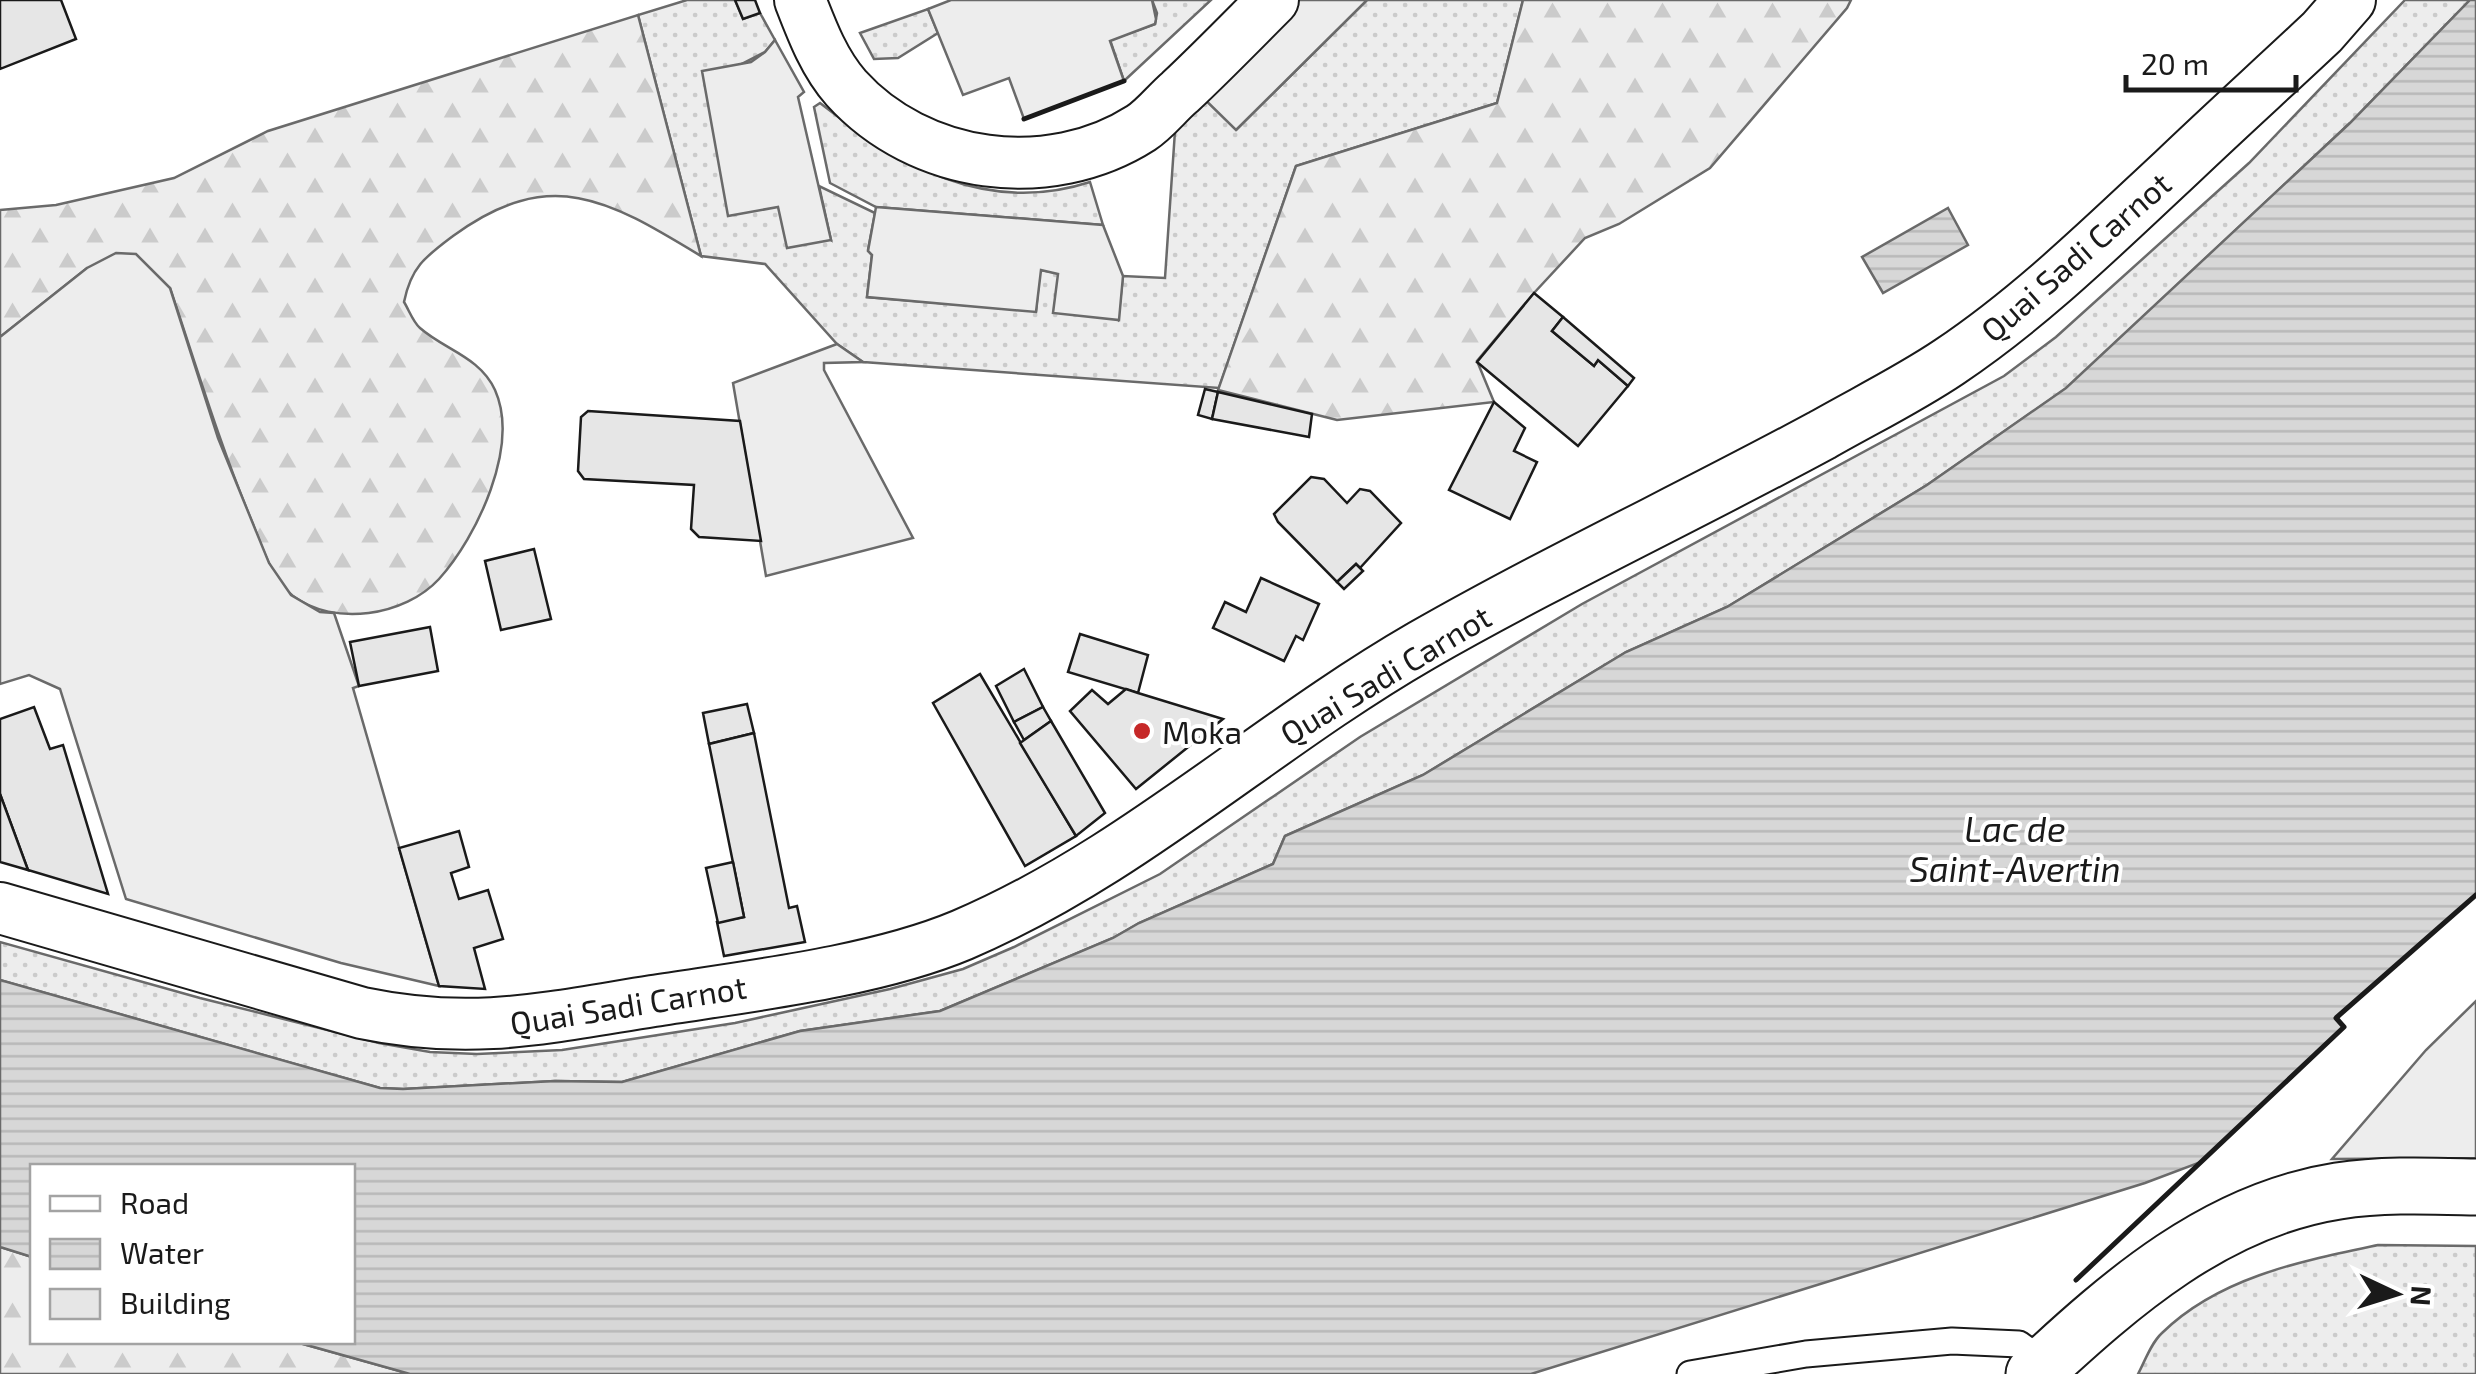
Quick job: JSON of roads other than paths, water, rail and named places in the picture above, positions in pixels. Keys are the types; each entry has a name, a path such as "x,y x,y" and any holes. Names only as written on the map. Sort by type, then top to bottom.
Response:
{"street":[{"path":"808,22 844,86 870,111 908,136 948,154 989,162 1044,162 1096,150 1142,127 1273,0"},
{"name":"Quai Sadi Carnot","path":"0,908 362,1013 455,1026 516,1024 716,992 859,965 957,937 1088,870 1337,696 1426,643 1787,454 1946,364 2079,260 2322,32 2350,0"},
{"path":"2040,1369 2123,1294 2181,1252 2234,1223 2269,1209 2334,1192 2373,1187 2476,1187"}],"lane":[{"path":"1690,1374 1806,1354 1952,1341 2020,1344 2040,1369"}],"water":[{"name":"Lac de Saint-Avertin","path":"2470,0 2476,0 2476,895 2337,1017 2344,1027 2201,1162 2145,1183 1531,1374 410,1374 303,1344 355,1344 355,1164 30,1164 30,1256 0,1247 0,980 380,1088 403,1089 555,1081 622,1082 800,1031 940,1011 1113,938 1273,864 1285,836 1423,775 1626,652 1727,607 1927,485 2066,388 2350,123"},
{"path":"1948,208 1968,245 1883,293 1862,257"}],"place":[{"name":"Moka","path":"1142,731"}]}
